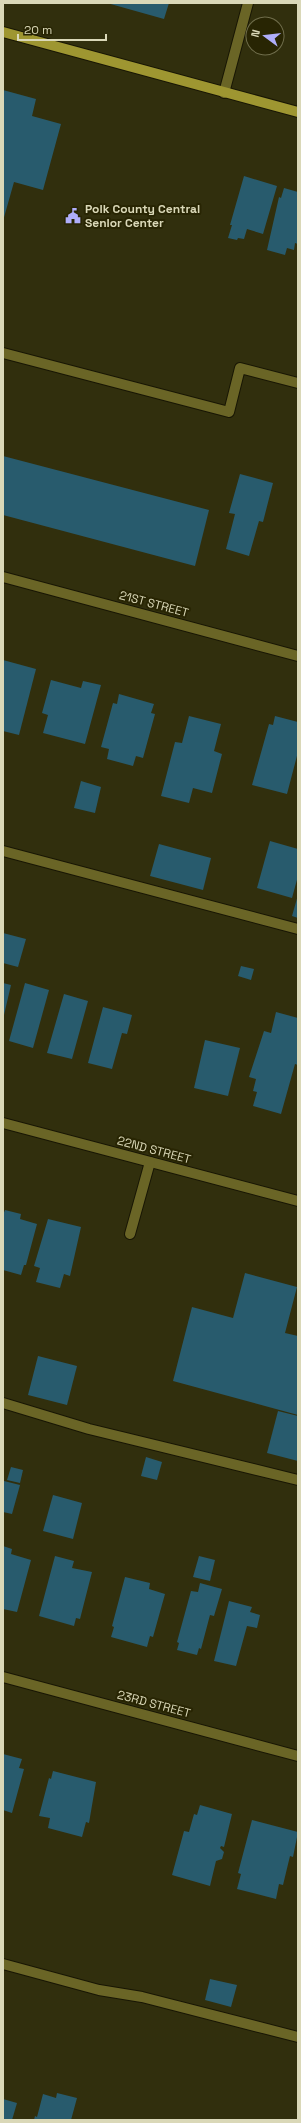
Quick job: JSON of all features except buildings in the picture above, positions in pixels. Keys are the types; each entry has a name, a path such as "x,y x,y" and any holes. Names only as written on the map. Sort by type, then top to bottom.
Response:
{"main road":[{"path":"3,32 298,112"}],"street":[{"path":"224,93 248,3"},
{"path":"3,353 229,412 240,368 298,383"},
{"name":"21ST STREET","path":"3,577 298,656"},
{"path":"3,851 298,929"},
{"name":"22ND STREET","path":"3,1123 298,1201"},
{"path":"130,1234 150,1162"},
{"path":"3,1402 89,1428 298,1480"},
{"name":"23RD STREET","path":"3,1677 298,1756"},
{"path":"3,1964 99,1990 142,1997 298,2037"}],"place":[{"name":"Polk County Central Senior Center","path":"73,216"}]}
